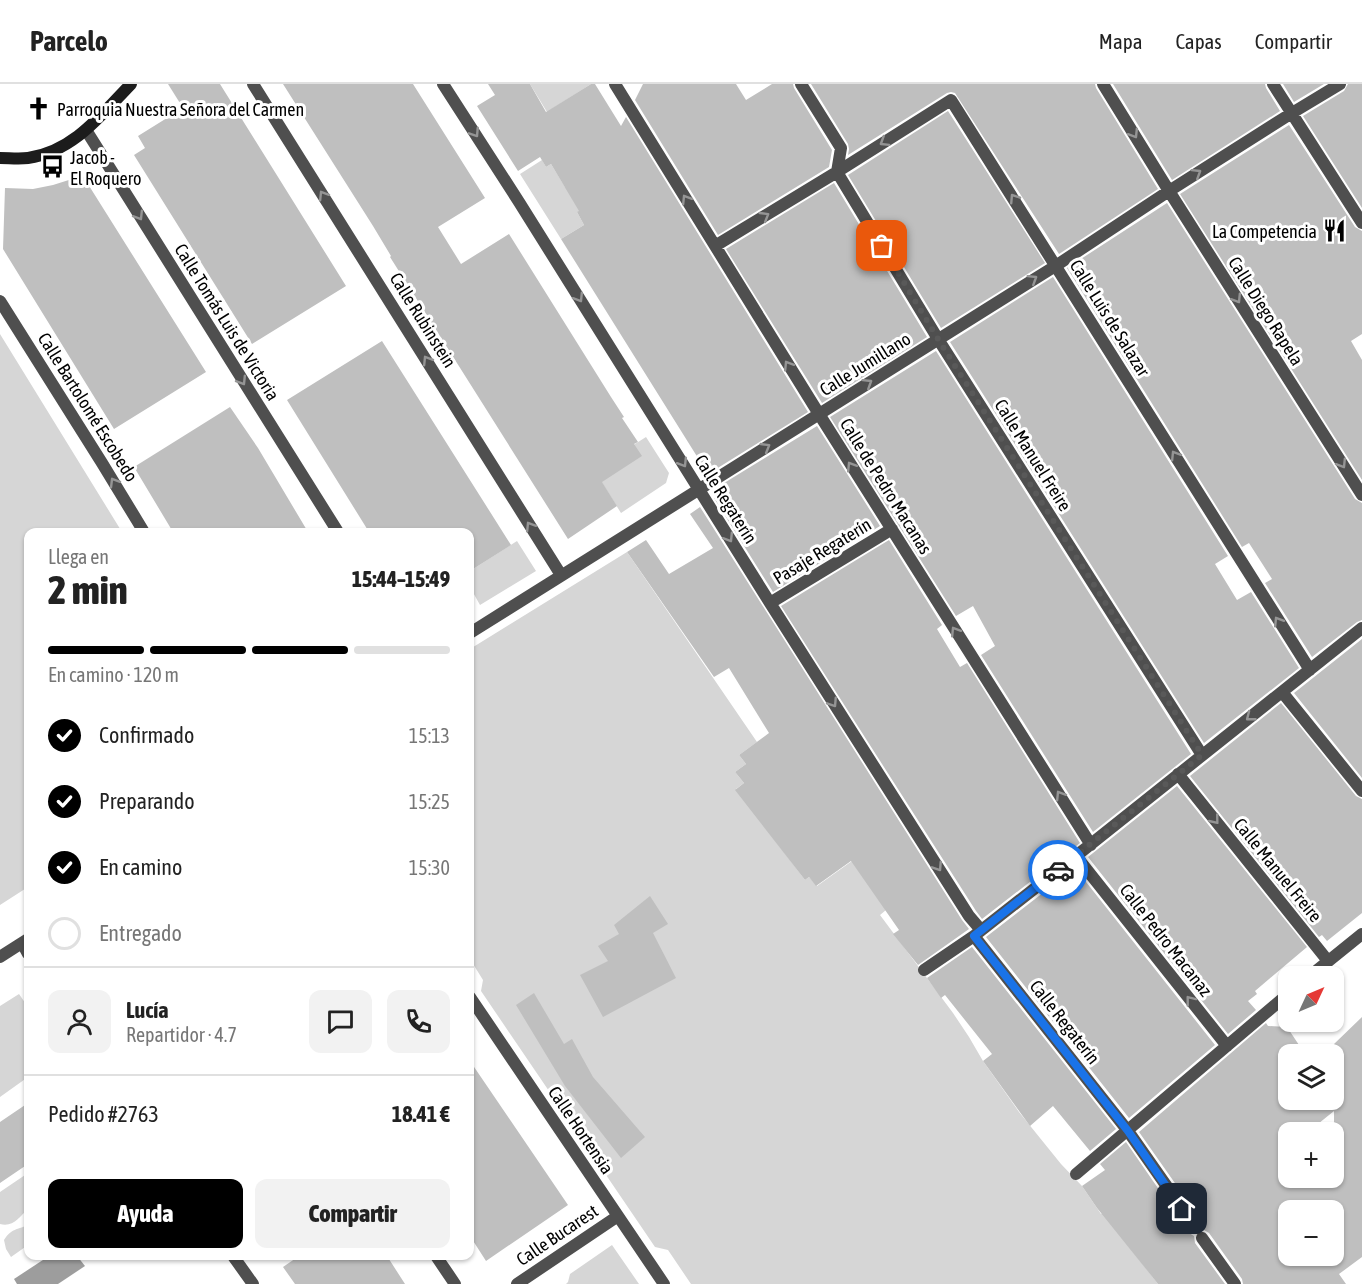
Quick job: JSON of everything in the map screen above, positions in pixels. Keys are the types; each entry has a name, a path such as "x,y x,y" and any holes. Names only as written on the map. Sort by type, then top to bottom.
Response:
{"street":[{"path":"0,158 27,158 47,153 74,140 131,84"},
{"name":"Calle Rubinstein","path":"252,84 561,575"},
{"name":"Calle Regaterín","path":"443,84 969,916 977,933 1128,1131 1235,1284"},
{"name":"Calle de Pedro Macanas","path":"615,84 819,414 1091,845"},
{"path":"715,246 837,172 841,148 801,84"},
{"name":"Calle Diego Rapela","path":"1103,84 1362,495"},
{"path":"1273,84 1362,224"},
{"name":"Calle Jumillano","path":"474,630 1057,265 1169,191 1340,84"},
{"name":"Calle Luis de Salazar","path":"837,172 951,100 1310,670"},
{"name":"Calle Tomás Luis de Victoria","path":"86,130 335,528"},
{"name":"Calle Manuel Freire","path":"837,172 938,339 1202,755"},
{"name":"Calle Bartolomé Escobedo","path":"0,301 142,528"},
{"name":"Pasaje Regaterín","path":"770,603 892,530"},
{"path":"924,970 977,933 1091,845 1362,628"},
{"path":"1282,692 1362,791"},
{"name":"Calle Manuel Freire","path":"1178,774 1328,961"},
{"name":"Calle Pedro Macanaz","path":"1076,856 1227,1046"},
{"path":"1322,966 1359,941"},
{"path":"0,957 24,946"},
{"name":"Calle Hortensia","path":"474,1003 664,1284"},
{"path":"1076,1174 1278,1003"},
{"name":"Calle Bucarest","path":"517,1284 618,1216"},
{"path":"236,1260 253,1284"},
{"path":"439,1260 455,1284"}],"shaded area":[{"path":"530,84 591,84 547,112"},
{"path":"542,160 546,167 551,164 565,187 607,211 577,212 584,225 561,239 520,174"},
{"path":"0,334 120,528 24,528 24,890 0,905"},
{"path":"646,437 669,473 666,483 621,513 594,470"},
{"path":"517,541 536,571 480,605 474,594 474,568"},
{"path":"627,552 757,742 739,755 746,764 735,772 744,783 736,789 805,880 809,877 817,886 852,861 886,910 880,915 953,1013 1019,1112 1082,1186 1101,1214 1103,1213 1158,1284 691,1284 668,1250 655,1247 481,991 483,980 474,965 474,647"},
{"path":"19,994 24,1001 24,1080 0,1097 0,1006"},
{"path":"24,1176 24,1213 12,1223 5,1225 0,1224 0,1192"},
{"path":"24,1226 24,1248 11,1257 4,1240 12,1231"},
{"path":"612,1245 639,1284 566,1284 570,1274"},
{"path":"43,1260 80,1260 85,1266 58,1284 17,1284 14,1279"}],"building":[{"path":"168,84 220,84 346,286 252,344 134,155 145,148 138,136 183,108"},
{"path":"283,84 413,84 485,198 438,227 461,264 509,234 638,442 634,444 642,456 602,482 617,506 568,539"},
{"path":"488,84 530,84 546,112 591,84 595,84 621,126 626,117 808,412 708,474 561,239 584,225 577,212 579,211 551,164 546,167 540,157 518,171 477,106 495,95"},
{"path":"643,84 736,84 746,100 772,84 793,84 832,150 829,167 718,235 635,100"},
{"path":"811,84 1095,84 1158,189 1059,254 955,93 947,93 848,155 848,144"},
{"path":"1113,84 1265,84 1280,111 1172,180"},
{"path":"1283,84 1324,84 1294,102"},
{"path":"1348,84 1362,84 1362,208 1303,116 1344,91"},
{"path":"948,111 1045,263 941,328 848,175"},
{"path":"1289,125 1355,227 1362,231 1362,334 1351,341 1362,360 1362,480 1180,194"},
{"path":"81,173 206,372 114,429 3,249 5,188 33,189 72,179"},
{"path":"834,183 927,337 822,403 726,249"},
{"path":"1167,203 1355,499 1362,503 1362,620 1312,657 1265,583 1272,579 1249,543 1242,547 1067,268"},
{"path":"1053,277 1228,556 1215,564 1237,600 1251,592 1299,668 1204,743 950,342"},
{"path":"382,341 511,545 474,568 474,528 367,528 287,400"},
{"path":"936,351 1191,754 1093,832 981,655 995,646 973,606 956,616 830,417"},
{"path":"230,407 258,448 306,528 171,528 134,467"},
{"path":"817,426 880,526 773,592 714,498 720,494 716,488"},
{"path":"700,507 969,929 918,965 893,934 899,930 851,861 816,886 809,877 805,880 735,790 744,783 735,772 746,764 739,755 769,733 729,668 714,677 627,552 646,540 669,574 713,548 690,514"},
{"path":"889,540 942,625 937,629 960,667 967,663 1080,843 982,919 781,606"},
{"path":"1362,639 1362,778 1294,693"},
{"path":"1281,703 1356,796 1362,799 1362,913 1327,941 1322,935 1319,937 1190,776"},
{"path":"1177,786 1307,947 1285,966 1278,966 1278,972 1255,991 1257,994 1248,1001 1256,1010 1228,1034 1088,857"},
{"path":"1075,868 1215,1045 1129,1118 986,937"},
{"path":"650,896 668,924 653,933 676,978 603,1017 580,975 608,961 598,946 619,934 614,925"},
{"path":"972,947 1116,1129 1090,1151 1053,1106 1030,1126 983,1061 992,1054 945,995 941,998 927,978"},
{"path":"534,993 564,1044 572,1039 593,1077 645,1137 621,1158 565,1086 516,1005"},
{"path":"1362,1017 1362,1257 1339,1274 1346,1284 1243,1284 1242,1279 1209,1233 1204,1230 1203,1223 1139,1132 1266,1023 1268,1026 1278,1027 1278,1032 1290,1032 1298,1044 1278,1044 1278,1110 1344,1110 1344,1044 1334,1044"},
{"path":"474,1067 568,1205 486,1261 474,1242"},
{"path":"24,1106 24,1167 0,1183 0,1122"},
{"path":"1126,1142 1189,1233 1194,1236 1195,1243 1225,1284 1158,1284 1097,1208 1082,1186 1105,1170 1100,1164"},
{"path":"293,1260 390,1260 405,1284 295,1284 283,1267"}],"way so far":[{"path":"882,246 938,339 1202,755 1058,870"}],"place":[{"name":"Parroquia Nuestra Señora del Carmen","path":"39,109"},
{"name":"Jacob - El Roquero","path":"52,167"},
{"name":"La Competencia","path":"1335,231"}],"route":[{"path":"1058,870 974,936 1128,1131 1182,1209"}]}
